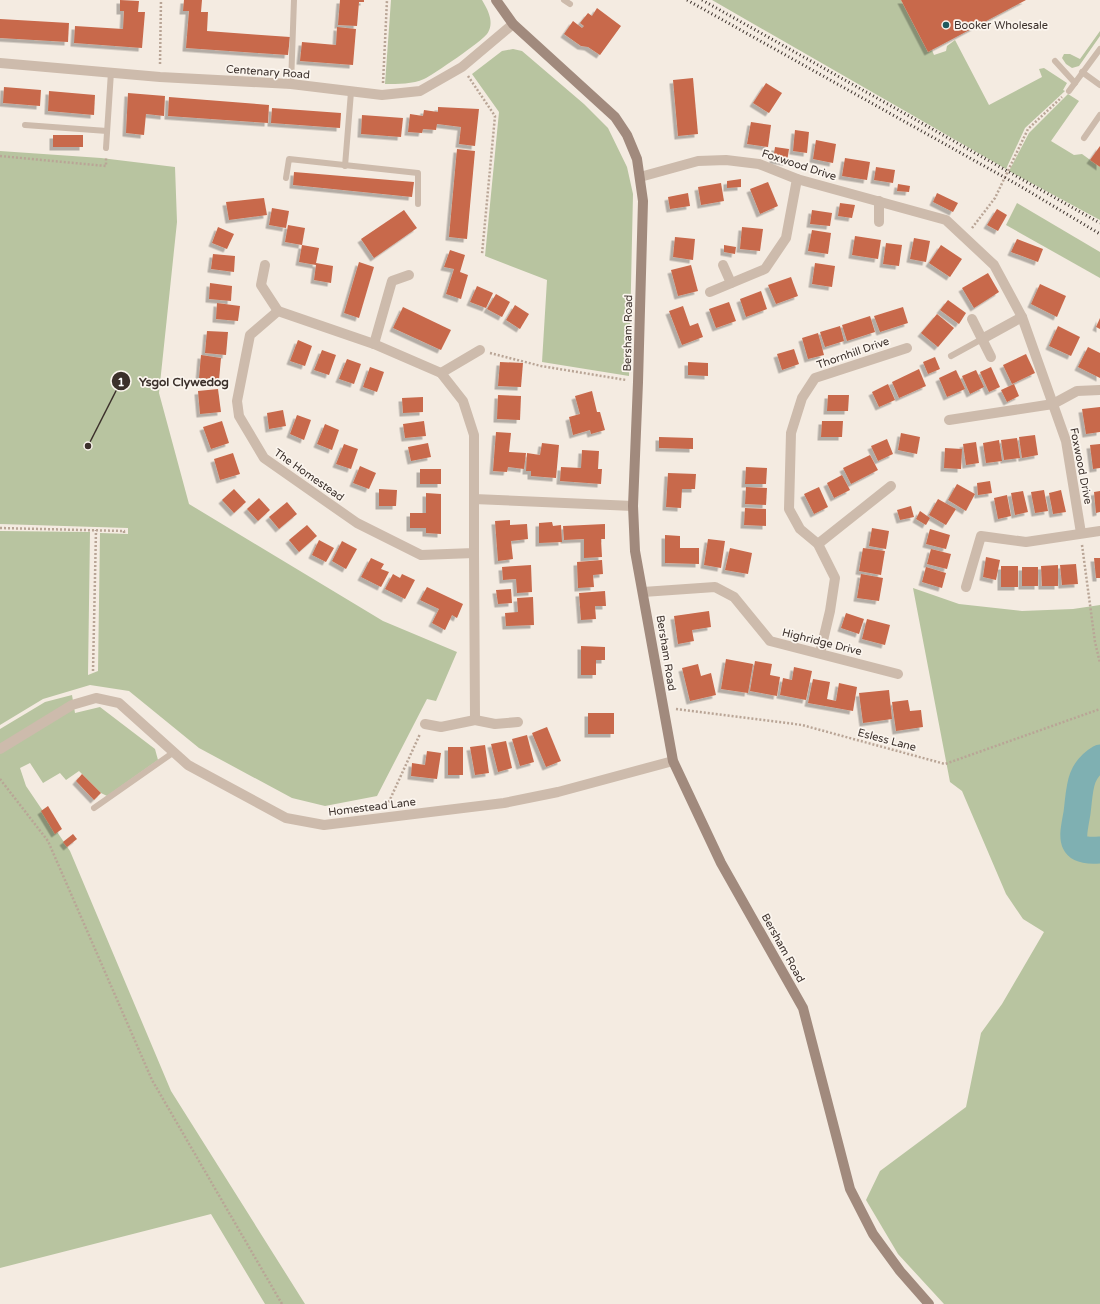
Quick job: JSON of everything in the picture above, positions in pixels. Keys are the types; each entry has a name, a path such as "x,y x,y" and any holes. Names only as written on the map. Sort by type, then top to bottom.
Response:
{"main road":[{"name":"Bersham Road","path":"496,0 513,24 615,117 627,135 637,159 643,201 633,506 635,551 662,708 673,761 721,863 803,1008 850,1189 872,1234 900,1271 929,1304"}],"street":[{"name":"Centenary Road","path":"0,63 160,77 291,84 382,95 420,91 462,67 513,24"},
{"name":"Foxwood Drive","path":"640,177 698,161 726,160 759,164 797,180 946,220 994,265 1022,317 1066,441 1081,532"},
{"path":"710,292 765,268 786,238 797,180"},
{"path":"879,201 879,222"},
{"path":"265,265 261,285 278,311 374,344 441,373 463,401 474,435 475,720"},
{"path":"723,265 731,283"},
{"path":"374,344 392,281 409,275"},
{"name":"The Homestead","path":"278,311 250,335 237,401 239,416 264,458 357,523 421,555 474,553"},
{"path":"982,339 1022,317"},
{"path":"972,319 991,357"},
{"name":"Thornhill Drive","path":"820,653 830,611 835,578 818,544 800,529 789,509 791,433 802,398 815,378 906,348"},
{"path":"441,373 480,350"},
{"path":"949,420 1053,404 1077,391 1100,390"},
{"path":"818,544 891,486"},
{"path":"474,499 633,506"},
{"path":"966,587 981,536 1026,542 1081,532 1100,531"},
{"name":"Highridge Drive","path":"643,592 715,587 734,597 770,641 898,674"},
{"name":"Homestead Lane","path":"0,749 72,705 96,698 119,703 188,765 286,818 324,825 512,802 558,792 673,761"},
{"path":"425,724 441,727 475,720 495,724 518,722"}],"lane":[{"path":"291,84 294,0"},
{"path":"1069,90 1100,49"},
{"path":"1055,61 1075,83"},
{"path":"106,148 111,72"},
{"path":"1082,72 1100,85"},
{"path":"345,166 352,92"},
{"path":"1084,138 1100,115"},
{"path":"25,125 107,131"},
{"path":"286,178 289,159 418,173 418,204"},
{"path":"952,356 982,339"},
{"path":"94,808 174,752"}],"path":[{"path":"160,77 161,0"},
{"path":"382,95 387,0"},
{"path":"462,67 495,116 482,254"},
{"path":"965,238 995,198 1028,129 1069,90"},
{"path":"0,156 106,166 106,148"},
{"path":"480,350 541,366 638,382"},
{"path":"0,528 124,531 124,534"},
{"path":"93,671 96,530"},
{"path":"1081,532 1095,642 1100,663"},
{"path":"1095,642 1100,644"},
{"name":"Esless Lane","path":"662,708 802,725 945,764 1100,709"},
{"path":"381,819 425,724"},
{"path":"0,779 48,841 152,1080 282,1304"}],"green space":[{"path":"391,0 482,0 491,21 489,30 483,38 424,79 410,83 385,84"},
{"path":"712,0 901,0 928,52 932,50 934,55 946,51 947,46 955,40 989,105 1042,77 1039,69 1044,68 1067,83 1063,90 1065,91 1025,128 1006,169"},
{"path":"1100,31 1100,36 1079,66 1072,68 1066,64 1062,58 1064,54 1070,54 1080,59"},
{"path":"513,49 522,51 584,104 608,128 627,167 633,194 629,376 542,362 547,280 485,256 499,112 472,74 502,51"},
{"path":"1068,94 1079,101 1051,141 1074,155 1082,154 1100,167 1100,220 1009,171 1029,133"},
{"path":"0,151 101,158 175,167 177,222 159,393 189,504 383,621 457,652 436,701 427,699 377,796 325,806 292,798 199,748 129,691 90,685 43,699 0,725 0,531 90,532 88,675 98,671 100,533 128,534 128,528 0,524"},
{"path":"1017,203 1100,252 1100,278 1006,225"},
{"path":"913,588 959,604 1022,611 1073,609 1100,605 1100,753 1084,782 1073,795 1070,805 1072,824 1069,835 1079,839 1081,806 1100,765 1100,848 1087,847 1083,858 1088,861 1100,858 1100,1304 944,1304 898,1254 866,1200 880,1171 966,1107 981,1033 1002,1004 1044,932 1023,919 1006,894 962,791 950,782"},
{"path":"72,695 75,713 100,707 155,749 158,760 107,796 101,793 79,771 66,780 60,773 43,783 30,763 20,768 26,786 70,851 171,1091 305,1304 265,1304 211,1214 0,1268 0,729 45,702"}],"building":[{"path":"120,0 139,1 138,12 145,12 142,48 74,43 75,26 123,29 124,11 120,11"},
{"path":"184,0 202,0 201,12 208,12 207,31 290,37 288,55 186,48 189,11 183,11"},
{"path":"340,0 364,0 364,2 359,2 357,26 338,25"},
{"name":"Booker Wholesale","path":"901,0 1026,0 928,52"},
{"path":"597,8 621,26 600,55 588,47 581,46 564,34 573,21 582,28 584,26 580,23 588,13 592,16"},
{"path":"0,19 69,23 68,42 0,38"},
{"path":"337,27 356,29 353,65 300,61 302,42 336,45"},
{"path":"693,78 698,134 678,136 673,80"},
{"path":"766,83 782,93 769,113 753,103"},
{"path":"4,87 41,90 40,106 3,103"},
{"path":"49,91 95,95 94,115 48,111"},
{"path":"128,93 165,96 164,116 146,114 144,135 126,133"},
{"path":"169,97 269,105 268,123 168,116"},
{"path":"438,107 479,109 475,146 459,144 461,127 437,124 436,130 423,129 422,133 408,132 410,114 423,116 424,110 438,112"},
{"path":"272,108 341,113 340,128 271,123"},
{"path":"362,115 403,118 401,137 361,134"},
{"path":"751,122 771,125 768,147 747,144"},
{"path":"795,130 809,132 807,153 793,151"},
{"path":"53,135 83,135 83,147 53,147"},
{"path":"816,140 836,144 833,163 813,159"},
{"path":"1100,146 1100,167 1090,160"},
{"path":"775,147 789,149 787,162 773,160"},
{"path":"457,149 475,151 467,239 449,237"},
{"path":"845,158 870,162 867,180 842,176"},
{"path":"876,167 895,170 893,183 874,180"},
{"path":"294,172 414,182 412,197 293,185"},
{"path":"741,179 741,187 727,188 727,181"},
{"path":"768,182 778,206 760,214 750,189"},
{"path":"721,183 724,201 701,205 698,187"},
{"path":"898,184 910,186 909,192 897,191"},
{"path":"688,193 690,206 670,209 668,197"},
{"path":"937,193 958,203 953,212 933,202"},
{"path":"264,198 267,215 229,220 226,202"},
{"path":"840,203 855,205 852,218 838,216"},
{"path":"272,208 289,211 286,228 269,225"},
{"path":"997,209 1007,215 998,231 987,225"},
{"path":"404,210 417,228 374,258 361,239"},
{"path":"812,210 832,213 830,226 810,224"},
{"path":"288,225 305,228 302,245 285,242"},
{"path":"218,227 234,234 227,249 212,243"},
{"path":"742,227 763,229 760,251 740,249"},
{"path":"812,230 831,233 828,254 808,251"},
{"path":"855,236 881,240 878,259 852,255"},
{"path":"675,237 695,239 693,260 673,257"},
{"path":"914,238 930,241 926,262 910,259"},
{"path":"1017,239 1043,249 1038,262 1011,252"},
{"path":"886,243 902,245 899,266 883,264"},
{"path":"302,245 319,248 316,263 333,266 331,283 314,280 316,265 299,262"},
{"path":"724,245 736,247 735,254 724,252"},
{"path":"941,245 962,259 950,277 929,263"},
{"path":"450,250 465,255 460,272 468,275 461,299 446,294 454,269 444,267"},
{"path":"213,254 235,256 234,272 211,269"},
{"path":"359,262 374,267 359,318 344,313"},
{"path":"815,263 835,266 832,287 812,284"},
{"path":"691,265 698,291 678,296 671,270"},
{"path":"988,273 999,292 974,308 962,288"},
{"path":"791,277 798,296 776,304 768,285"},
{"path":"210,283 232,286 231,301 209,299"},
{"path":"1040,284 1066,296 1057,317 1031,304"},
{"path":"477,286 493,293 486,308 470,302"},
{"path":"761,291 767,309 746,317 740,299"},
{"path":"496,294 510,302 502,317 487,309"},
{"path":"948,300 966,313 959,324 940,310"},
{"path":"729,302 736,321 716,328 709,309"},
{"path":"217,303 240,306 238,321 216,319"},
{"path":"515,305 529,314 520,329 506,320"},
{"path":"683,306 690,326 698,323 703,337 682,345 669,311"},
{"path":"403,307 451,330 441,350 393,328"},
{"path":"903,307 908,323 880,332 874,316"},
{"path":"937,314 954,328 938,347 921,333"},
{"path":"870,316 875,332 847,341 842,325"},
{"path":"1100,318 1100,329 1096,327"},
{"path":"840,326 844,341 825,347 820,332"},
{"path":"1058,326 1080,337 1071,356 1049,346"},
{"path":"207,331 228,332 226,355 205,353"},
{"path":"818,333 824,355 808,359 802,338"},
{"path":"298,340 312,346 305,366 290,361"},
{"path":"1088,347 1100,353 1100,378 1078,367"},
{"path":"794,349 799,364 782,370 777,354"},
{"path":"322,350 336,355 329,375 314,370"},
{"path":"1026,354 1035,373 1012,384 1003,365"},
{"path":"201,355 221,358 219,380 199,378"},
{"path":"935,357 940,369 928,374 923,362"},
{"path":"347,359 361,364 354,384 339,379"},
{"path":"500,362 523,363 521,387 498,386"},
{"path":"688,362 708,363 708,376 688,375"},
{"path":"370,367 384,372 377,392 363,387"},
{"path":"991,367 1000,387 989,392 980,372"},
{"path":"919,369 926,386 899,398 892,382"},
{"path":"956,370 965,389 947,397 939,378"},
{"path":"976,370 984,387 970,394 962,376"},
{"path":"888,384 895,400 879,407 872,392"},
{"path":"1014,384 1019,396 1007,402 1001,390"},
{"path":"218,389 221,412 200,414 198,391"},
{"path":"592,391 597,412 600,412 605,430 591,434 590,430 573,435 569,417 580,414 575,396"},
{"path":"498,395 521,396 520,420 497,419"},
{"path":"828,395 849,395 848,411 827,411"},
{"path":"423,397 423,412 403,413 402,398"},
{"path":"1100,407 1100,432 1086,434 1082,409"},
{"path":"283,410 286,426 269,429 267,413"},
{"path":"297,415 311,420 304,440 290,434"},
{"path":"222,421 229,443 211,449 203,427"},
{"path":"424,421 426,436 405,438 403,424"},
{"path":"822,421 843,421 842,437 821,437"},
{"path":"325,424 339,430 332,450 317,444"},
{"path":"496,432 511,433 509,452 526,453 524,469 508,467 507,472 493,471"},
{"path":"901,433 920,437 917,454 898,450"},
{"path":"1035,435 1038,455 1022,458 1019,437"},
{"path":"659,437 693,438 693,449 659,448"},
{"path":"1017,438 1020,458 1004,460 1001,440"},
{"path":"887,439 893,454 878,461 871,446"},
{"path":"999,440 1002,461 986,463 983,443"},
{"path":"976,442 979,463 966,465 963,444"},
{"path":"428,443 431,457 411,461 408,447"},
{"path":"542,443 559,445 556,478 531,476 531,471 526,471 527,453 540,455"},
{"path":"344,444 358,449 351,469 336,464"},
{"path":"1100,444 1100,468 1093,469 1090,445"},
{"path":"945,448 962,449 961,469 944,468"},
{"path":"582,450 599,451 598,469 602,469 601,484 560,481 561,467 581,468"},
{"path":"233,453 240,474 220,480 214,459"},
{"path":"870,455 878,470 851,484 843,468"},
{"path":"360,466 376,473 369,489 353,483"},
{"path":"746,467 767,468 766,484 745,484"},
{"path":"420,469 441,469 441,484 420,484"},
{"path":"668,473 696,474 695,489 682,489 681,508 666,507"},
{"path":"842,475 850,490 834,498 827,483"},
{"path":"990,481 992,493 978,495 977,483"},
{"path":"957,484 975,494 966,511 948,500"},
{"path":"746,487 767,488 766,505 745,504"},
{"path":"819,487 828,507 814,514 804,494"},
{"path":"234,489 246,502 234,513 222,500"},
{"path":"379,489 397,490 396,506 379,506"},
{"path":"1044,490 1048,511 1035,513 1031,492"},
{"path":"1061,490 1066,512 1053,514 1049,493"},
{"path":"1023,491 1028,512 1015,515 1011,493"},
{"path":"1100,491 1100,512 1096,513 1094,492"},
{"path":"426,493 441,494 441,534 426,533 426,528 410,528 410,513 426,513"},
{"path":"1007,495 1011,516 998,519 994,498"},
{"path":"259,498 270,510 258,521 247,509"},
{"path":"938,499 956,509 946,525 929,515"},
{"path":"287,502 297,514 279,529 269,517"},
{"path":"911,506 914,517 900,520 897,510"},
{"path":"745,508 766,509 766,526 744,525"},
{"path":"920,511 930,518 926,525 916,519"},
{"path":"510,520 510,525 527,524 528,539 511,541 513,559 498,561 495,521"},
{"path":"552,522 553,526 561,525 562,542 539,543 539,523"},
{"path":"605,524 605,539 601,539 602,557 584,558 584,539 564,540 563,526"},
{"path":"307,525 317,536 299,552 289,540"},
{"path":"872,528 889,531 886,549 869,546"},
{"path":"930,529 950,535 946,549 926,544"},
{"path":"665,535 680,536 680,548 699,548 699,564 665,563"},
{"path":"708,539 725,541 721,568 704,565"},
{"path":"319,540 334,548 326,562 312,555"},
{"path":"342,541 357,549 346,569 332,561"},
{"path":"730,548 752,553 748,574 725,570"},
{"path":"863,548 885,551 881,575 859,571"},
{"path":"931,549 951,554 947,569 927,564"},
{"path":"986,557 1000,560 996,580 983,577"},
{"path":"371,558 384,564 381,569 389,572 381,587 361,577"},
{"path":"1094,558 1100,558 1100,578 1096,578"},
{"path":"602,560 603,574 593,575 594,587 578,588 577,562"},
{"path":"1076,564 1078,584 1062,585 1060,565"},
{"path":"531,565 532,592 517,593 516,579 503,580 502,567"},
{"path":"1058,565 1058,586 1042,586 1041,566"},
{"path":"1001,566 1018,566 1018,587 1001,587"},
{"path":"926,567 946,573 942,588 922,582"},
{"path":"1022,567 1038,567 1038,586 1022,586"},
{"path":"393,574 400,578 402,574 415,580 405,599 385,589"},
{"path":"861,574 883,578 879,601 857,598"},
{"path":"427,587 463,604 457,618 452,615 445,630 432,623 439,609 420,600"},
{"path":"511,589 512,603 498,604 496,590"},
{"path":"605,591 606,606 595,606 596,619 581,620 579,593"},
{"path":"533,597 534,625 506,626 505,613 518,612 517,598"},
{"path":"709,611 711,627 692,630 694,641 678,644 674,616"},
{"path":"846,613 864,619 859,634 841,628"},
{"path":"867,619 890,625 885,645 862,639"},
{"path":"581,646 605,647 605,660 596,660 596,675 581,675"},
{"path":"726,659 753,664 748,693 721,689"},
{"path":"755,661 772,664 770,675 780,677 777,696 750,691"},
{"path":"698,664 701,676 711,673 716,695 690,701 682,668"},
{"path":"794,667 812,671 806,700 780,695 783,678 792,680"},
{"path":"813,679 830,682 827,699 836,701 839,683 857,687 853,711 808,703"},
{"path":"889,690 892,719 863,723 859,693"},
{"path":"908,700 910,711 921,710 923,727 896,731 892,702"},
{"path":"588,713 614,713 614,734 588,734"},
{"path":"547,727 561,761 546,767 532,733"},
{"path":"527,735 534,762 520,766 512,739"},
{"path":"506,741 512,768 498,772 491,744"},
{"path":"485,745 489,773 475,775 470,747"},
{"path":"448,747 463,747 463,775 448,775"},
{"path":"427,751 441,753 437,779 411,776 412,763 425,765"},
{"path":"82,774 101,793 94,800 76,781"},
{"path":"48,806 62,829 55,834 41,811"},
{"path":"73,834 77,839 67,847 63,842"}],"waterway":[{"path":"1100,758 1088,769 1081,782 1074,829 1074,836 1077,846 1082,849 1100,850"}],"railway":[{"path":"687,0 1020,186 1100,234"},
{"path":"702,0 1100,223"}],"place":[{"name":"Booker Wholesale","path":"946,25"},
{"name":"Ysgol Clywedog","path":"88,446"}]}
